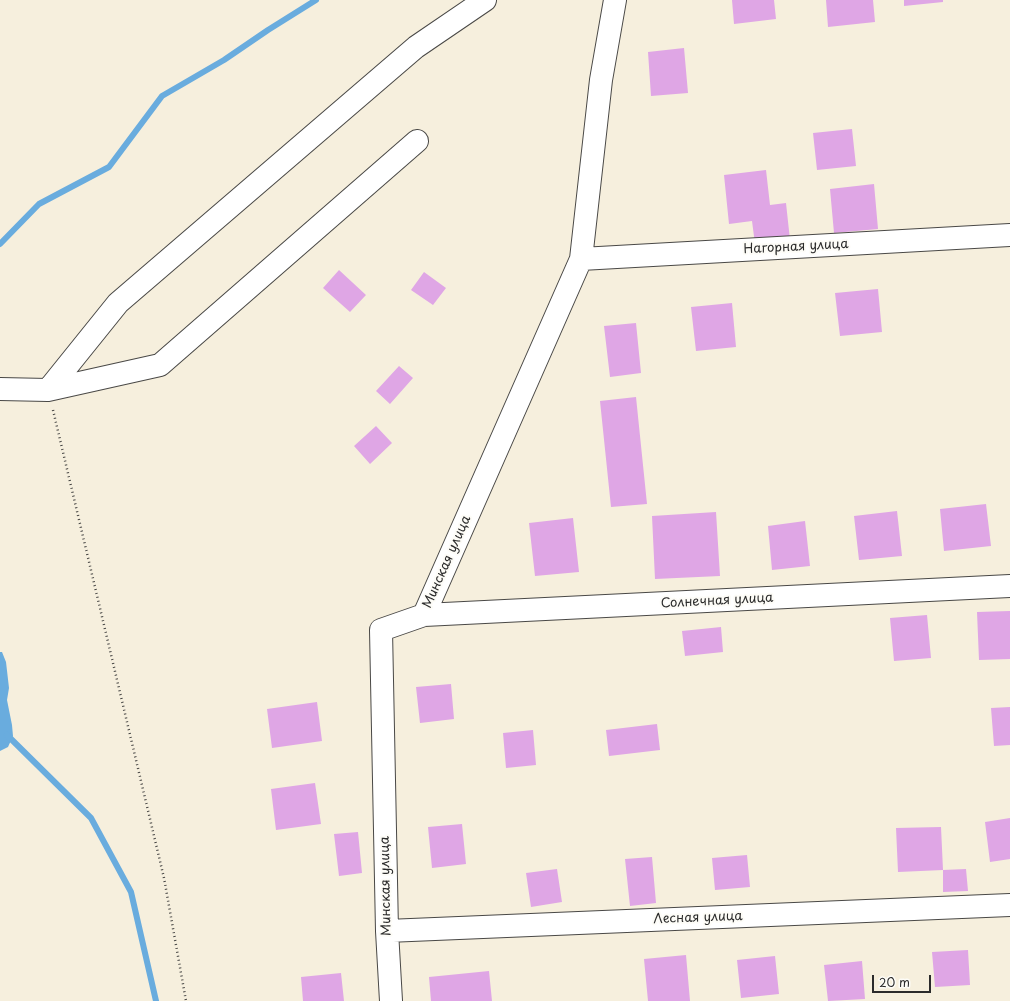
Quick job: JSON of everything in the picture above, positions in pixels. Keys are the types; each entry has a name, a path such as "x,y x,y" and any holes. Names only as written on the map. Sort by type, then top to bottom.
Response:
{"street":[{"path":"48,390 118,302 416,47 485,0"},
{"name":"Минская улица","path":"391,1001 387,931 381,630 424,615 581,259 601,80 615,0"},
{"path":"0,389 48,390 160,365 417,142"},
{"name":"Нагорная улица","path":"581,259 1010,235"},
{"name":"Солнечная улица","path":"424,615 1010,586"},
{"name":"Лесная улица","path":"387,931 1010,905"}],"path":[{"path":"48,390 164,878 186,1001"}],"water":[{"path":"0,652 2,652 6,662 9,688 7,700 13,736 8,747 0,751"}],"building":[{"path":"732,0 774,0 776,19 734,24"},
{"path":"826,0 873,0 875,22 828,27"},
{"path":"904,0 943,0 943,2 904,6"},
{"path":"684,48 688,93 651,96 648,52"},
{"path":"852,129 856,166 817,170 813,133"},
{"path":"766,170 770,205 786,203 790,240 755,244 752,221 729,224 724,175"},
{"path":"874,184 878,229 834,233 830,189"},
{"path":"339,270 366,295 350,312 323,288"},
{"path":"424,272 446,288 433,305 411,290"},
{"path":"878,289 882,332 840,336 835,293"},
{"path":"732,303 736,347 696,351 691,307"},
{"path":"636,323 641,373 610,377 604,326"},
{"path":"399,366 413,378 390,404 376,391"},
{"path":"636,397 647,504 611,507 600,401"},
{"path":"376,426 392,443 370,464 354,446"},
{"path":"986,504 991,546 944,551 940,509"},
{"path":"897,511 902,556 859,560 854,516"},
{"path":"716,512 720,576 655,579 652,516"},
{"path":"573,518 579,572 535,576 529,523"},
{"path":"805,521 810,566 772,570 768,526"},
{"path":"1010,611 1010,659 979,660 977,612"},
{"path":"927,615 931,658 894,661 890,618"},
{"path":"721,627 723,652 685,656 682,631"},
{"path":"451,684 454,719 420,723 416,687"},
{"path":"317,702 322,741 272,748 267,709"},
{"path":"1010,707 1010,745 994,746 991,708"},
{"path":"657,724 660,750 609,756 606,730"},
{"path":"533,730 536,765 506,768 503,733"},
{"path":"315,783 321,824 276,830 271,789"},
{"path":"1010,818 1010,859 990,862 985,822"},
{"path":"462,824 466,864 432,868 428,827"},
{"path":"941,827 943,870 898,872 896,828"},
{"path":"358,832 362,873 339,876 334,834"},
{"path":"747,855 750,887 715,890 712,858"},
{"path":"652,857 656,903 630,906 625,859"},
{"path":"557,869 562,902 531,907 526,873"},
{"path":"966,869 968,891 943,892 943,870"},
{"path":"968,950 970,985 935,987 932,952"},
{"path":"686,955 690,1001 648,1001 644,959"},
{"path":"775,956 779,994 741,998 737,960"},
{"path":"862,961 865,999 828,1001 824,965"},
{"path":"489,971 492,1001 431,1001 429,977"},
{"path":"341,973 344,1001 303,1001 301,977"}],"waterway":[{"path":"0,244 39,204 109,167 162,96 224,60 316,0"},
{"path":"7,735 91,818 131,892 156,1001"}]}
